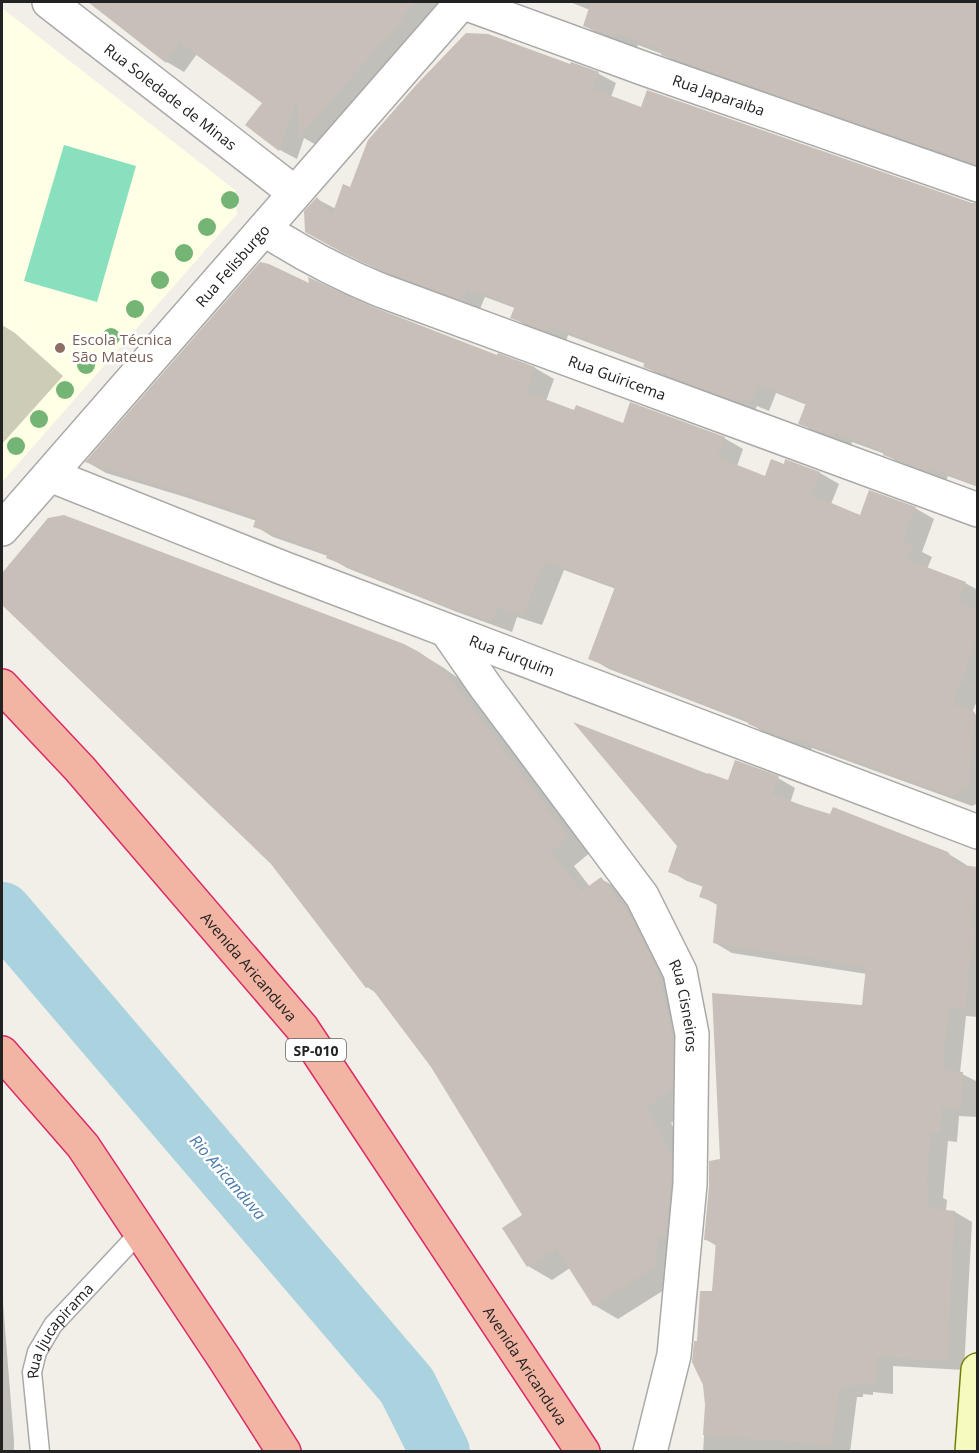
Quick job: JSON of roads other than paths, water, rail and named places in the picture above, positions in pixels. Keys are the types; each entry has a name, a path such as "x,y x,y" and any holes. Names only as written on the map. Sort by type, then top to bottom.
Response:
{"highway":[{"name":"Avenida Aricanduva","path":"2,686 80,769 302,1028 583,1452"},
{"path":"2,1053 83,1146 284,1452"}],"main road":[{"path":"972,1452 978,1370"}],"street":[{"name":"Rua Soledade de Minas","path":"49,2 295,193"},
{"name":"Rua Felisburgo","path":"2,530 462,2"},
{"name":"Rua Japaraiba","path":"462,2 648,70 978,185"},
{"name":"Rua Guiricema","path":"264,229 292,247 349,277 380,290 978,510"},
{"name":"Rua Furquim","path":"50,475 283,568 978,832"},
{"name":"Rua Cisneiros","path":"447,631 492,696 642,896 680,972 692,1034 690,1184 674,1355 650,1452"}],"lane":[{"name":"Rua Ijucapirama","path":"40,1452 32,1372 37,1352 53,1325 140,1232"}],"waterway":[{"name":"Rio Aricanduva","path":"2,912 407,1386 440,1452"}],"place":[{"name":"Escola Técnica São Mateus","path":"60,348"}]}
